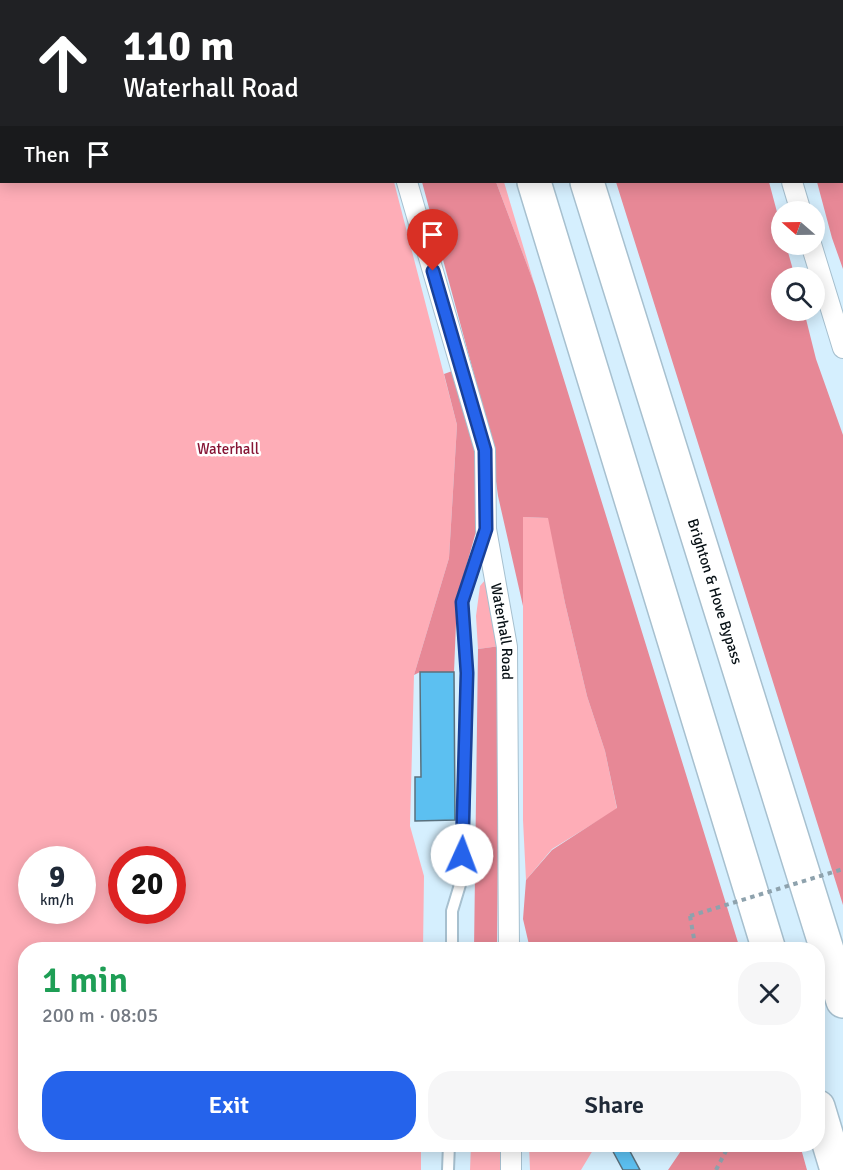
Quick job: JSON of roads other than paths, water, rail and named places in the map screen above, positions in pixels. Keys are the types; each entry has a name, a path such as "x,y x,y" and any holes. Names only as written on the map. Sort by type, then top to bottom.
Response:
{"highway":[{"path":"534,183 767,942"},
{"name":"Brighton & Hove Bypass","path":"587,183 825,942"},
{"name":"Brighton & Hove Bypass","path":"825,943 843,1001"},
{"path":"825,1130 837,1170"}],"street":[{"name":"Waterhall Road","path":"407,183 485,450 486,529 507,647 509,942"},
{"path":"792,183 798,201"},
{"path":"814,255 843,348"},
{"path":"511,1152 511,1170"}],"lane":[{"path":"452,942 452,911 462,878 467,673 462,602 486,529"},
{"path":"448,1170 449,1152"}],"park label":[{"name":"Waterhall","path":"228,449"}]}
